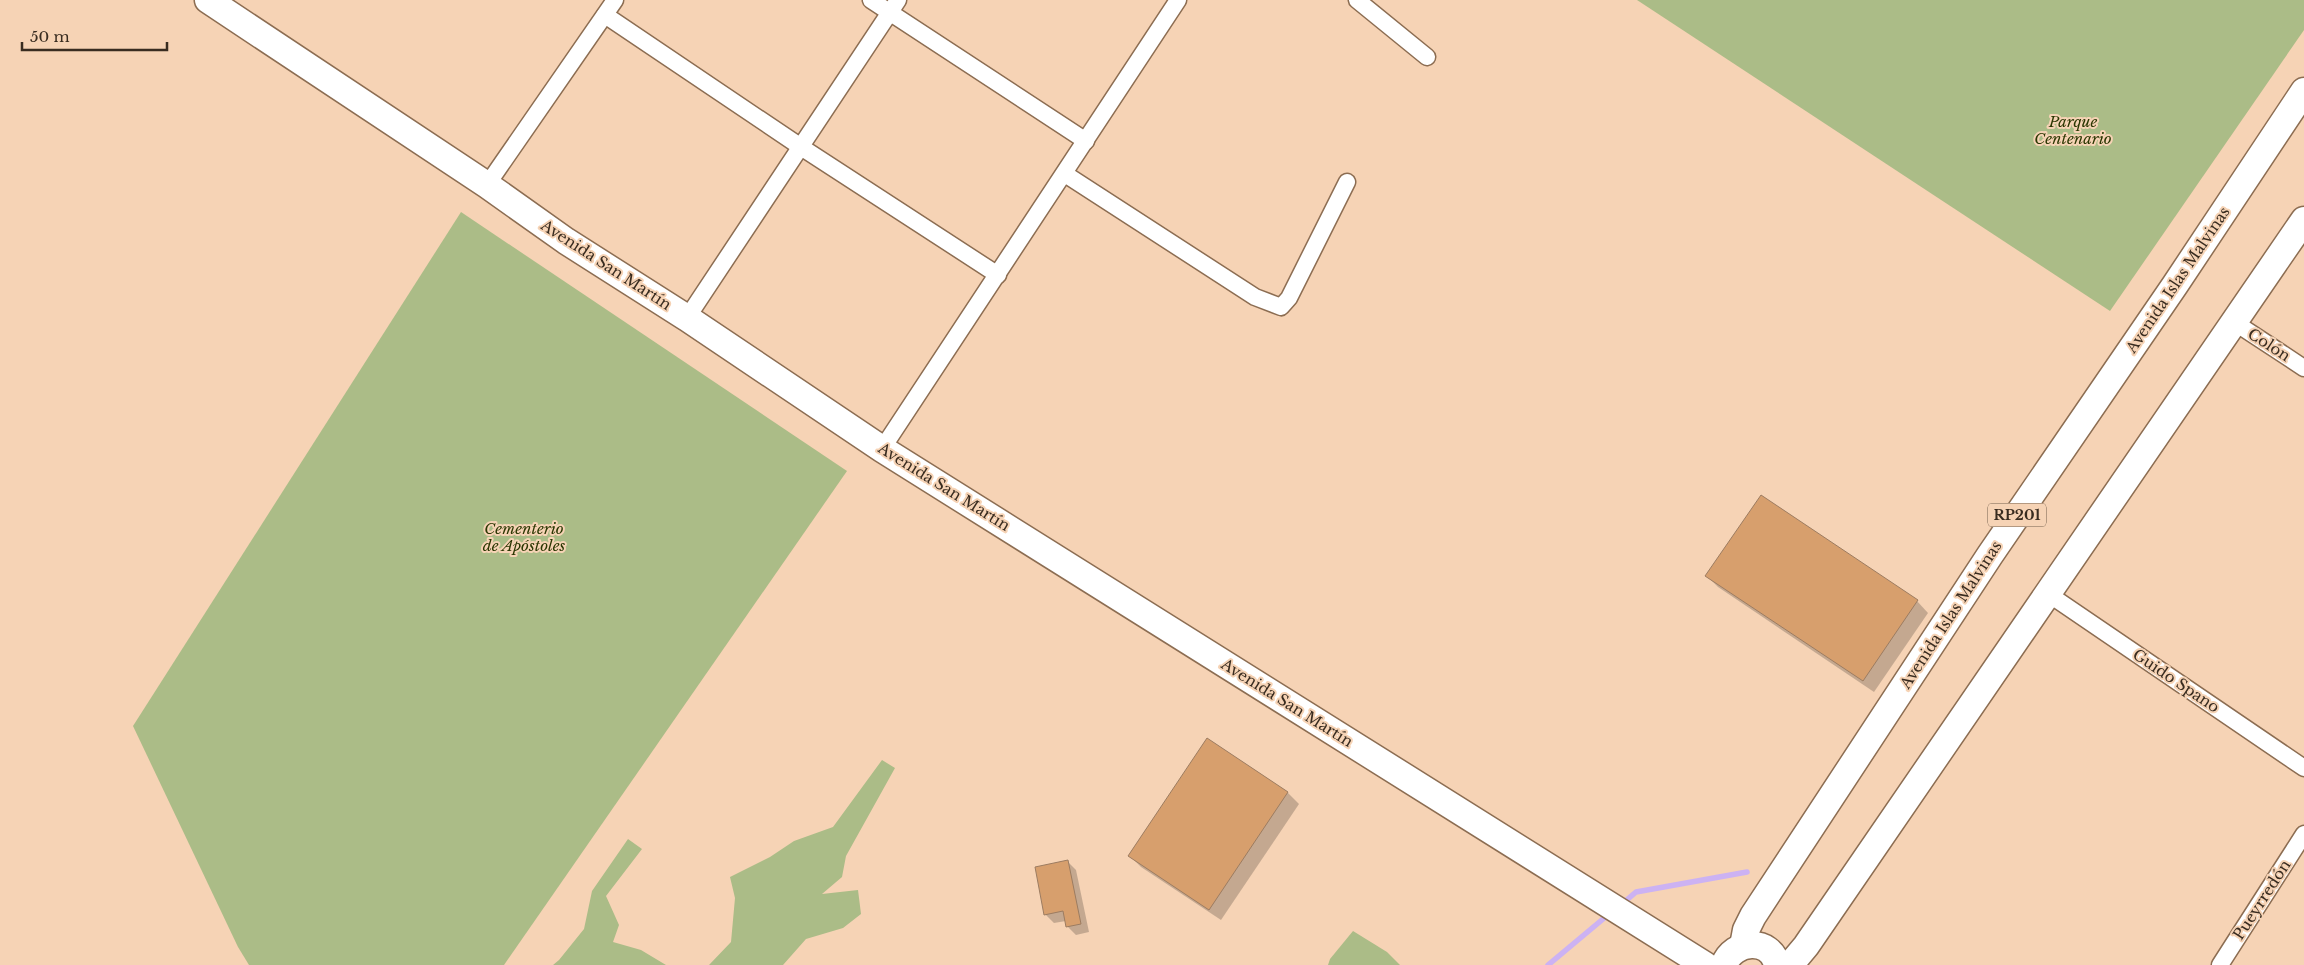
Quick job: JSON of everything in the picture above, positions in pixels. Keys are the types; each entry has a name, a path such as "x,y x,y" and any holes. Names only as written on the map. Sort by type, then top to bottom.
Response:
{"main road":[{"name":"Avenida San Martín","path":"208,0 487,185 566,241 687,318 882,449 1626,917 1698,961 1732,954 1756,945 1768,950 1777,965"},
{"name":"Avenida Islas Malvinas","path":"1732,954 1753,916 1984,563 2175,285 2304,91"},
{"path":"1790,965 1812,938 2304,220"}],"street":[{"path":"487,185 615,0"},
{"path":"871,0 894,6 1086,141"},
{"path":"882,449 1178,0"},
{"path":"1358,0 1427,57"},
{"path":"687,318 894,6"},
{"path":"604,15 801,147 998,275"},
{"path":"1065,174 1254,297 1281,307 1289,298 1347,182"},
{"name":"Colón","path":"2234,322 2304,368"},
{"name":"Guido Spano","path":"2047,594 2304,768"},
{"name":"Pueyrredón","path":"2220,965 2304,834"}],"green space":[{"name":"Parque Centenario","path":"1637,0 2304,0 2304,30 2110,311"},
{"name":"Cementerio de Apóstoles","path":"461,212 847,471 504,965 249,965 238,947 133,726"},
{"path":"882,760 895,768 846,856 842,877 822,894 858,890 861,914 843,928 806,939 783,965 709,965 731,942 735,898 730,877 770,857 794,841 833,827"},
{"path":"628,839 642,849 606,896 619,925 613,942 641,950 666,965 553,965 584,929 592,891"},
{"path":"1353,931 1387,952 1400,965 1328,965 1330,959"}],"building":[{"path":"1761,495 1918,600 1863,681 1705,576"},
{"path":"1207,738 1288,792 1209,910 1128,856"},
{"path":"1068,860 1081,924 1066,927 1063,911 1044,915 1035,867"}],"waterway":[{"path":"1622,904 1636,892 1747,872"},
{"path":"1548,965 1609,914"}]}
